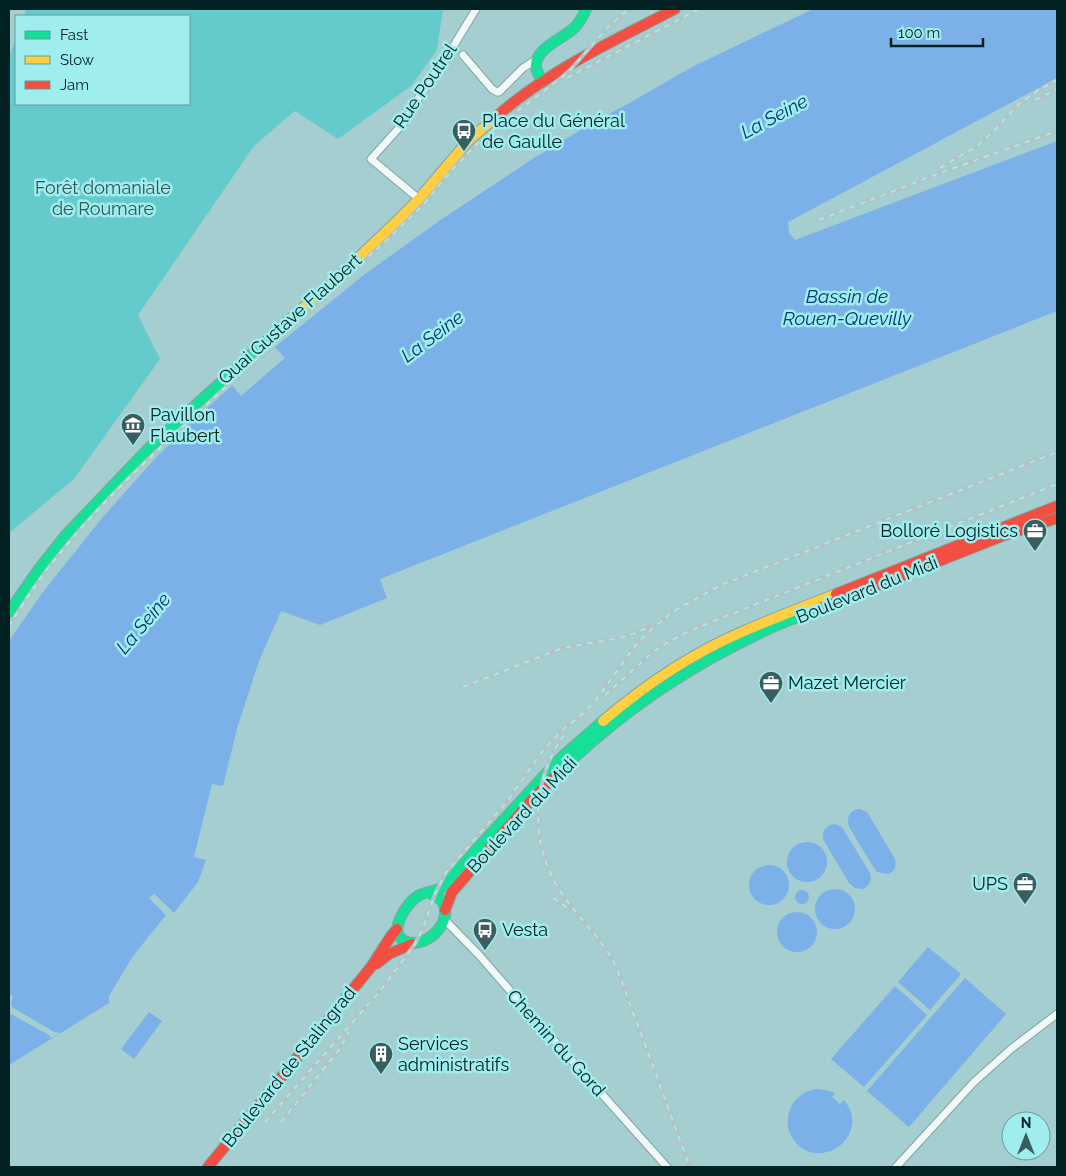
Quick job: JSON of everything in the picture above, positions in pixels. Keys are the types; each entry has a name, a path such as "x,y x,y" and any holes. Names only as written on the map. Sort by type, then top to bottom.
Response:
{"main road":[{"path":"542,82 536,68 537,59 546,48 574,28 586,9"},
{"name":"Quai Gustave Flaubert","path":"9,612 65,536 150,447 261,345 331,284 398,220 419,199 469,140 542,82 581,58 675,9"},
{"name":"Boulevard du Midi","path":"430,892 440,889 538,781 566,754 611,714 664,674 704,650 736,634 1057,506"},
{"name":"Boulevard du Midi","path":"664,674 680,673 766,630 1005,535 1057,518"},
{"name":"Boulevard du Midi","path":"445,914 452,892 552,779 612,723 680,673 691,662 723,645 736,634"},
{"path":"430,892 437,895 442,901 445,914 434,935 427,942 412,944 402,941 397,929 398,921 406,906 418,895 430,892"},
{"name":"Boulevard de Stalingrad","path":"208,1167 371,967 397,929"},
{"name":"Boulevard de Stalingrad","path":"371,967 390,954 412,944"}],"street":[{"name":"Rue Poutrel","path":"419,199 372,159 407,119 419,97 448,55 476,9"},
{"path":"463,55 492,89 497,92 500,92 523,68 537,59"},
{"name":"Chemin du Gord","path":"445,914 520,1003 667,1167"},
{"path":"896,1167 974,1082 1011,1049 1057,1014"}],"green space":[{"name":"Forêt domaniale de Roumare","path":"26,9 443,9 437,50 411,86 338,139 295,111 254,146 138,315 160,359 74,479 9,533 9,55 15,41 15,105 190,105 190,15 24,15"}],"water":[{"path":"813,9 1057,9 1057,78 788,222 789,233 795,240 1057,141 1057,311 380,579 387,598 320,625 281,611 259,661 238,725 223,786 212,784 194,857 206,860 198,882 174,913 154,894 150,898 166,915 133,956 109,996 109,1003 9,1065 9,641 43,592 103,517 160,453 187,426 275,347 365,274 442,219 534,158 594,122 692,67"},
{"path":"859,809 867,812 895,859 895,868 888,874 876,871 849,827 850,815 853,811"},
{"path":"835,824 842,827 870,873 870,882 863,889 855,888 849,883 824,841 823,835 825,830"},
{"path":"811,842 818,845 824,851 827,862 826,870 818,879 811,882 803,882 796,879 788,870 787,858 790,851 799,843"},
{"path":"773,865 780,868 786,874 789,885 788,893 780,902 773,905 765,905 758,902 750,893 749,881 752,874 761,866"},
{"path":"839,889 846,892 852,898 855,909 854,917 846,926 839,929 831,929 824,926 816,917 815,905 818,898 827,890"},
{"path":"799,890 805,890 809,897 805,904 799,904 795,900 795,894"},
{"path":"801,912 808,915 814,921 817,932 816,940 808,949 801,952 793,952 786,949 778,940 777,928 780,921 789,913"},
{"path":"928,947 961,974 930,1010 898,982"},
{"path":"965,978 1006,1014 909,1127 867,1091"},
{"path":"895,986 927,1015 864,1087 831,1059"},
{"path":"149,1012 162,1021 134,1059 121,1049"},
{"path":"816,1089 835,1093 832,1097 840,1104 844,1100 851,1113 852,1126 847,1138 839,1146 828,1152 816,1153 804,1149 793,1139 789,1130 788,1116 795,1100 803,1094"}],"pier":[{"path":"275,347 285,358 241,396 232,385"},
{"path":"154,894 174,913 172,915 154,897 168,914 168,917 149,898"},
{"path":"9,993 13,997 12,1007 54,1032 60,1033 51,1038 49,1035 9,1013"}],"railway":[{"path":"9,626 44,574 75,535 134,474 216,396 390,237 423,205 477,144 560,79 609,26 629,9"},
{"path":"567,78 699,9"},
{"path":"940,168 976,147 1019,104 1057,80"},
{"path":"1035,100 1057,89"},
{"path":"819,220 940,173 1057,131"},
{"path":"265,1122 380,991 415,944 445,874 509,799 541,753 560,732 585,712 599,696 634,647 672,612 721,585 1057,452"},
{"path":"605,695 652,653 689,631 1057,484"},
{"path":"463,687 560,649 618,638 650,626"},
{"path":"564,735 553,754 540,794 539,836 544,856 552,876 563,895 604,946 615,965 690,1167"},
{"path":"553,898 569,909"},
{"path":"281,1122 339,1050 349,1032"}],"traffic: fast":[{"path":"542,82 536,67 539,55 575,27 586,9"},
{"path":"9,612 65,536 150,447 288,321"},
{"path":"556,775 603,732 680,677 735,645 820,608"},
{"path":"430,893 438,897 444,906 443,922 438,930 424,941 407,942 398,933 398,926 403,912 408,905 421,895 440,889 563,756 603,721"}],"traffic: slow":[{"path":"288,321 331,284 398,220 419,199 469,140 497,116"},
{"path":"603,721 670,671 706,649 744,631 836,594"}],"traffic: jam":[{"path":"497,116 538,85 583,57 675,9"},
{"path":"836,594 1057,506"},
{"path":"820,608 1005,535 1057,518"},
{"path":"445,910 452,892 535,796 556,775"},
{"path":"208,1167 371,967 397,929"},
{"path":"376,964 389,954 412,944"}],"place":[{"name":"Place du Général de Gaulle","path":"464,152"},
{"name":"Pavillon Flaubert","path":"133,446"},
{"name":"Bolloré Logistics","path":"1035,552"},
{"name":"Mazet Mercier","path":"771,704"},
{"name":"UPS","path":"1025,905"},
{"name":"Vesta","path":"485,951"},
{"name":"Services administratifs","path":"381,1075"}],"water label":[{"name":"La Seine","path":"774,116"},
{"name":"Bassin de Rouen-Quevilly","path":"847,307"},
{"name":"La Seine","path":"432,336"},
{"name":"La Seine","path":"143,623"}]}
